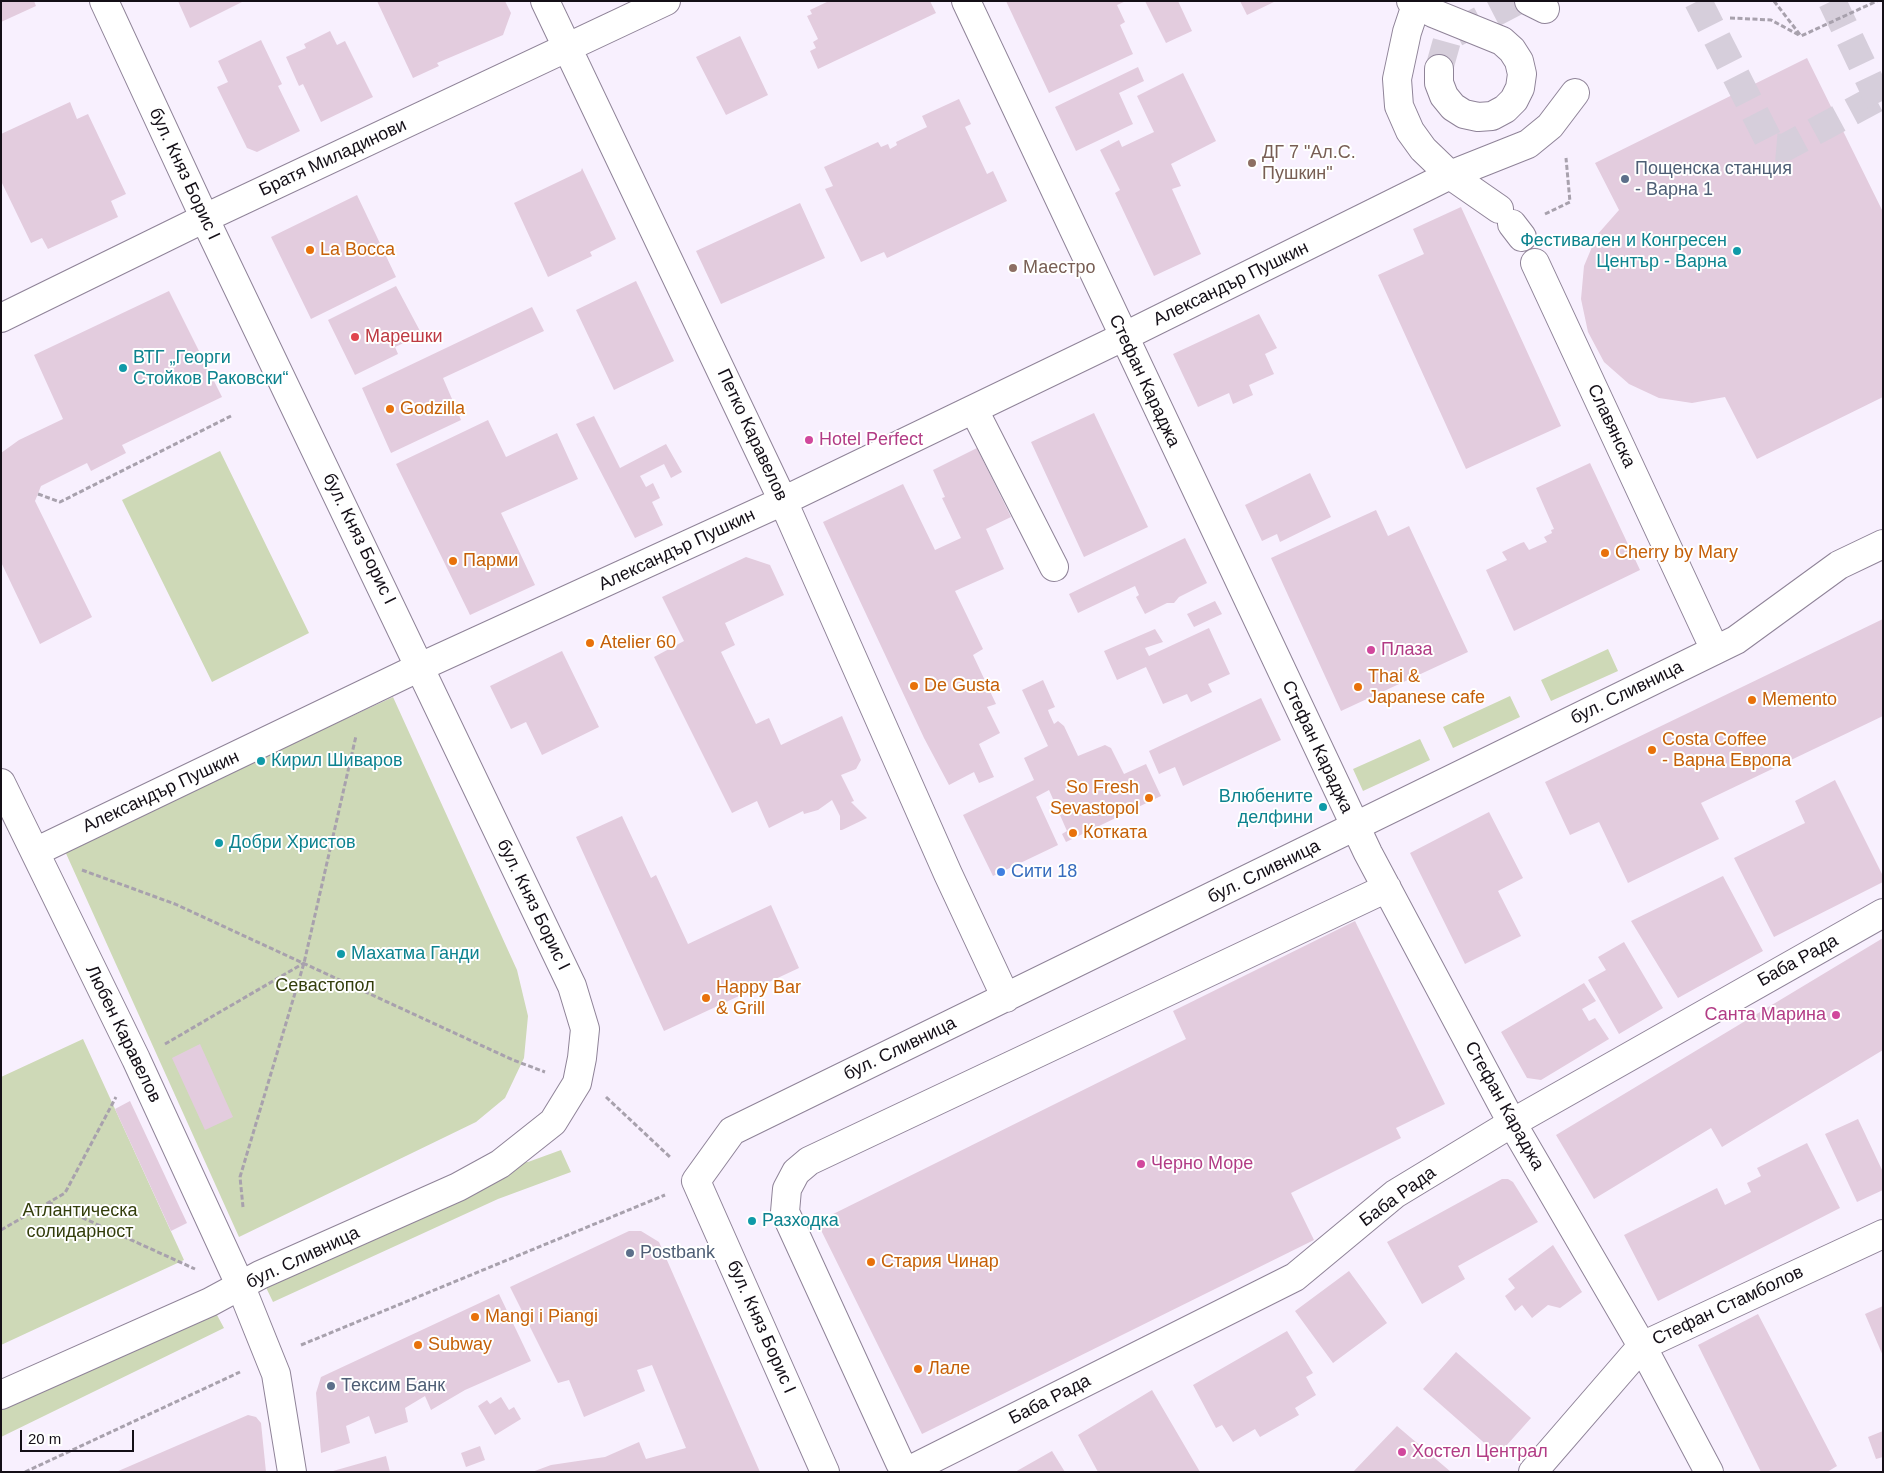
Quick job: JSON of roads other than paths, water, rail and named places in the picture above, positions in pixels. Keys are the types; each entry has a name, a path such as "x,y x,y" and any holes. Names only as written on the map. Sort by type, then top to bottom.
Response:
{"street":[{"name":"бул. Княз Борис I","path":"104,1 205,218 572,986 585,1029 582,1058 576,1084"},
{"name":"Петко Каравелов","path":"545,1 783,501 948,874 1006,998"},
{"name":"Братя Миладинови","path":"1,318 205,218 666,1"},
{"name":"Стефан Караджа","path":"966,1 1355,828 1512,1123 1642,1346 1709,1472"},
{"path":"1420,7 1458,1"},
{"path":"1420,7 1502,41 1512,50 1518,61 1522,74 1520,88 1514,100 1505,109 1492,116 1478,117 1464,114 1453,107 1444,96 1439,83 1439,69"},
{"path":"1420,7 1407,32 1398,79 1399,106 1410,131 1423,149 1450,176 1512,225"},
{"name":"Александър Пушкин","path":"35,852 420,667 783,501 974,410 1124,338 1450,176 1528,144 1550,126 1568,101"},
{"name":"Славянска","path":"1535,263 1715,650"},
{"path":"974,410 1054,567"},
{"name":"бул. Сливница","path":"696,1181 732,1131 1355,828 1736,640 1839,565 1883,544"},
{"name":"Любен Каравелов","path":"1,783 136,1059 241,1287 270,1358 281,1394 292,1472"},
{"path":"908,1471 900,1462 784,1212 786,1189 796,1172 809,1161 1387,888"},
{"name":"Баба Рада","path":"908,1471 1295,1277 1395,1194 1512,1123 1883,913"},
{"name":"бул. Сливница","path":"1,1396 458,1187 500,1164 553,1122 576,1084"},
{"name":"бул. Княз Борис I","path":"696,1181 825,1472"},
{"name":"Стефан Стамболов","path":"1533,1472 1642,1346 1883,1234"}],"tunnel":[{"path":"1439,69 1448,37 1517,1"},
{"path":"1698,1 1772,147 1784,148 1877,98"},
{"path":"1832,1 1883,109"}],"place":[{"name":"ДГ 7 \"Ал.С. Пушкин\"","path":"1252,163"},
{"name":"Пощенска станция - Варна 1","path":"1625,179"},
{"name":"La Bocca","path":"310,250"},
{"name":"Фестивален и Конгресен Център - Варна","path":"1737,251"},
{"name":"Маестро","path":"1013,268"},
{"name":"Марешки","path":"355,337"},
{"name":"ВТГ „Георги Стойков Раковски“","path":"123,368"},
{"name":"Godzilla","path":"390,409"},
{"name":"Hotel Perfect","path":"809,440"},
{"name":"Cherry by Mary","path":"1605,553"},
{"name":"Парми","path":"453,561"},
{"name":"Atelier 60","path":"590,643"},
{"name":"Плаза","path":"1371,650"},
{"name":"De Gusta","path":"914,686"},
{"name":"Thai & Japanese cafe","path":"1358,687"},
{"name":"Memento","path":"1752,700"},
{"name":"Costa Coffee - Варна Европа","path":"1652,750"},
{"name":"Кирил Шиваров","path":"261,761"},
{"name":"So Fresh Sevastopol","path":"1149,798"},
{"name":"Влюбените делфини","path":"1323,807"},
{"name":"Котката","path":"1073,833"},
{"name":"Добри Христов","path":"219,843"},
{"name":"Сити 18","path":"1001,872"},
{"name":"Махатма Ганди","path":"341,954"},
{"name":"Happy Bar & Grill","path":"706,998"},
{"name":"Санта Марина","path":"1836,1015"},
{"name":"Черно Море","path":"1141,1164"},
{"name":"Разходка","path":"752,1221"},
{"name":"Postbank","path":"630,1253"},
{"name":"Стария Чинар","path":"871,1262"},
{"name":"Mangi i Piangi","path":"475,1317"},
{"name":"Subway","path":"418,1345"},
{"name":"Лале","path":"918,1369"},
{"name":"Тексим Банк","path":"331,1386"},
{"name":"Хостел Централ","path":"1402,1452"}],"park label":[{"name":"Севастопол","path":"325,986"},
{"name":"Атлантическа солидарност","path":"80,1221"}]}
